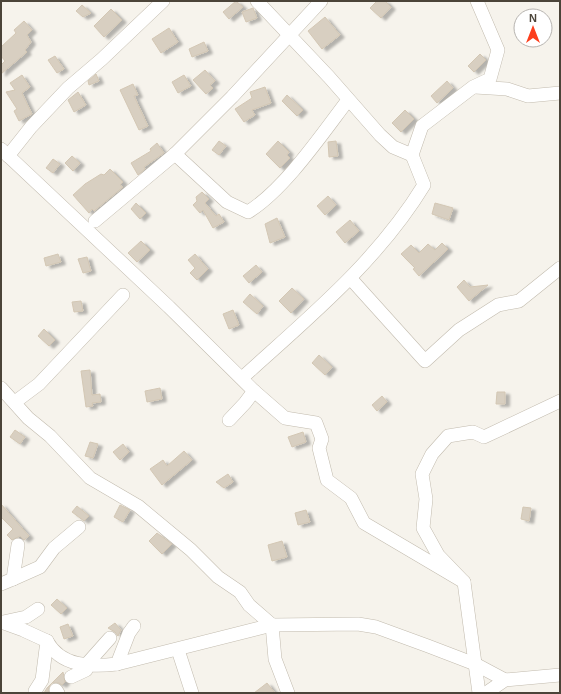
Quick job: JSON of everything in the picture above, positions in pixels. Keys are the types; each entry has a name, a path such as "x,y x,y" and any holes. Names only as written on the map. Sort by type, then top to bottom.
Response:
{"street":[{"path":"163,1 102,59 68,88 5,153 254,391 285,418 316,423 322,439 319,448 327,480 351,498 364,523 464,582"},
{"path":"257,1 290,35 380,135 393,147 412,155"},
{"path":"95,221 175,154 321,1"},
{"path":"242,378 352,279 409,210 424,185 412,155 422,126 473,87 490,79 498,50 477,1"},
{"path":"473,87 507,89 528,96 560,93"},
{"path":"175,154 227,202 248,212 261,202 298,164 348,100"},
{"path":"352,279 425,360 459,330 498,305 519,301 560,268"},
{"path":"15,402 39,384 123,295"},
{"path":"1,388 28,418 50,436 90,478 138,506 191,550 218,577 240,592 249,605 272,625 275,659 288,693"},
{"path":"229,420 245,404 254,391"},
{"path":"479,693 464,582 438,556 423,528 426,499 422,474 432,454 448,436 473,432 484,437 560,401"},
{"path":"7,581 40,566 54,548 79,526"},
{"path":"7,581 18,546"},
{"path":"1,622 26,617 38,609"},
{"path":"1,622 46,641 52,651 65,660 96,667 117,664 178,650 272,625 369,625 384,629 475,664 505,680"},
{"path":"117,664 129,633 134,626"},
{"path":"71,677 86,670 86,665 110,638"},
{"path":"36,693 35,691 42,680 46,641"},
{"path":"178,650 192,693"},
{"path":"486,693 505,680 560,675"}],"building":[{"path":"236,1 243,7 229,19 223,12"},
{"path":"377,1 385,1 391,7 381,18 370,8"},
{"path":"82,5 91,13 83,17 76,11"},
{"path":"253,8 257,18 246,22 242,12"},
{"path":"111,9 122,20 104,37 94,26"},
{"path":"325,17 340,35 322,49 308,31"},
{"path":"24,21 32,30 27,35 31,42 25,50 27,52 1,74 1,65 5,61 1,56 1,47 16,33 14,30"},
{"path":"169,28 178,42 161,53 152,39"},
{"path":"204,42 208,51 192,57 189,49"},
{"path":"480,54 486,60 474,72 468,66"},
{"path":"55,56 64,69 57,73 48,60"},
{"path":"205,70 215,81 210,85 213,88 206,94 193,80"},
{"path":"96,74 99,81 89,85 88,81"},
{"path":"22,75 30,87 22,93 32,114 19,121 14,111 17,109 6,92 15,90 10,83"},
{"path":"184,75 191,86 178,93 172,82"},
{"path":"447,81 453,88 437,103 431,96"},
{"path":"133,84 138,95 134,96 148,126 139,130 120,90"},
{"path":"265,87 271,103 252,110 255,115 244,122 235,109 252,98 250,92"},
{"path":"78,92 86,105 74,112 68,100"},
{"path":"287,95 303,110 297,116 282,101"},
{"path":"405,110 414,119 401,132 392,123"},
{"path":"219,141 226,146 219,155 212,150"},
{"path":"278,141 289,152 287,155 290,158 280,168 266,154"},
{"path":"336,141 338,156 329,157 328,142"},
{"path":"157,143 164,153 144,167 145,169 138,175 131,163 151,151 150,149"},
{"path":"72,156 80,163 73,171 65,163"},
{"path":"53,159 60,164 53,173 46,168"},
{"path":"110,169 123,182 120,185 123,187 94,211 92,209 89,213 73,195 85,184 101,174 104,175"},
{"path":"202,192 209,199 205,203 216,216 219,214 224,222 213,228 203,210 200,213 193,205 197,201 196,197"},
{"path":"328,196 336,205 325,215 317,206"},
{"path":"136,203 146,213 140,219 131,209"},
{"path":"435,203 453,208 449,220 432,214"},
{"path":"277,218 285,237 270,243 265,224"},
{"path":"350,220 359,231 345,243 336,232"},
{"path":"141,241 150,250 137,262 128,253"},
{"path":"442,243 448,249 419,276 413,269 415,268 401,254 411,245 419,253 428,244 435,250"},
{"path":"58,254 61,262 46,266 44,258"},
{"path":"195,254 208,269 197,280 190,273 195,268 188,260"},
{"path":"87,257 91,271 83,273 78,259"},
{"path":"256,265 262,272 249,283 243,276"},
{"path":"464,280 470,287 488,285 469,301 457,287"},
{"path":"292,288 304,299 291,313 279,301"},
{"path":"250,294 263,306 257,314 243,302"},
{"path":"81,301 83,311 74,312 72,302"},
{"path":"233,310 239,325 229,329 223,314"},
{"path":"44,329 55,340 49,346 38,336"},
{"path":"319,355 332,367 325,375 312,363"},
{"path":"90,370 92,395 100,394 101,402 92,403 93,406 86,407 81,371"},
{"path":"160,388 162,399 147,402 145,391"},
{"path":"497,392 505,392 505,404 496,404"},
{"path":"382,396 387,402 377,411 372,405"},
{"path":"15,430 25,437 20,444 10,437"},
{"path":"303,432 306,442 292,447 288,437"},
{"path":"90,442 98,444 93,458 85,456"},
{"path":"123,444 129,452 120,460 113,452"},
{"path":"184,451 192,460 162,485 150,469 163,460 167,466"},
{"path":"228,474 233,482 224,488 216,482"},
{"path":"1,504 29,536 24,540 20,536 12,540 7,535 13,529 1,517"},
{"path":"120,505 130,510 123,522 114,517"},
{"path":"77,506 89,516 84,521 72,512"},
{"path":"523,507 531,508 529,521 521,519"},
{"path":"306,510 310,522 298,525 295,513"},
{"path":"157,533 172,544 162,554 149,541"},
{"path":"282,541 287,557 272,561 268,545"},
{"path":"57,599 67,608 61,614 51,605"},
{"path":"115,623 121,630 118,636 115,632 108,628"},
{"path":"68,624 73,636 64,639 60,627"},
{"path":"63,672 65,682 62,685 59,683 52,683"},
{"path":"52,683 49,687 49,692 44,693 47,688"},
{"path":"267,683 275,693 254,693"}]}
